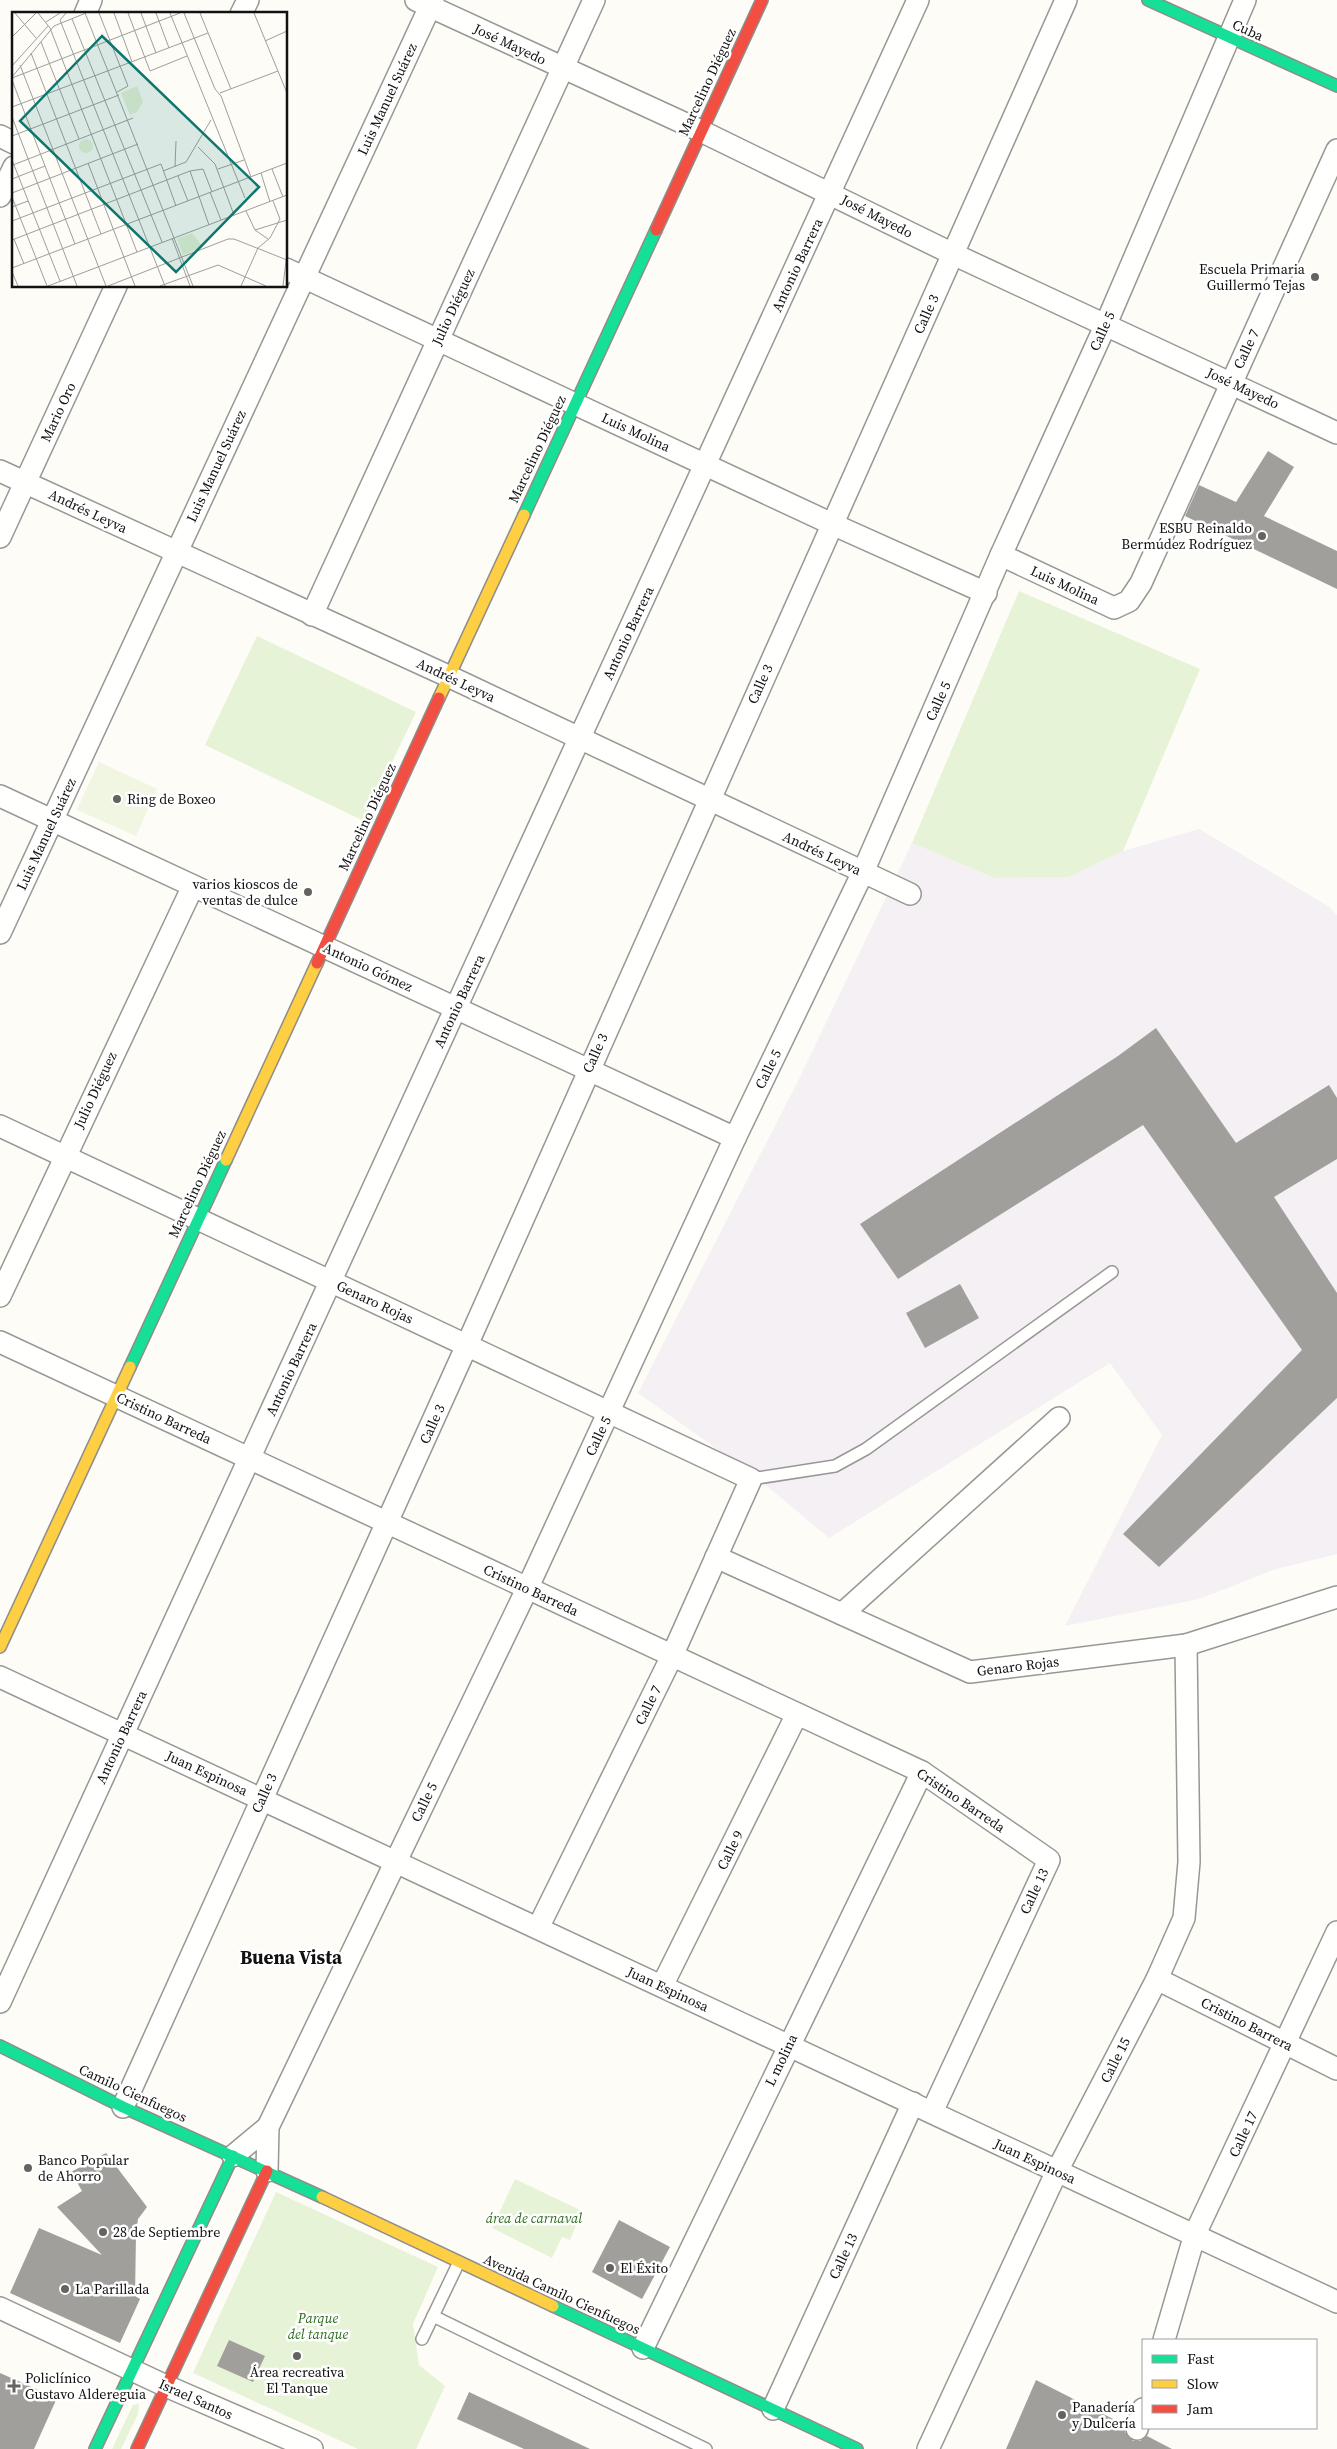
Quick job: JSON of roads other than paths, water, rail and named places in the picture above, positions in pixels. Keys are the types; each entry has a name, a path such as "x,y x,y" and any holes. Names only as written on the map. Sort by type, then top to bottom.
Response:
{"street":[{"path":"86,12 91,0"},
{"path":"242,12 248,0"},
{"name":"Julio Diéguez","path":"312,615 594,0"},
{"name":"Marcelino Diéguez","path":"0,1647 762,0"},
{"name":"Antonio Barrera","path":"0,2002 918,0"},
{"name":"Calle 3","path":"124,2107 261,1798 467,1345 588,1068 954,254 1066,0"},
{"name":"Cuba","path":"1148,0 1337,86"},
{"name":"Calle 5","path":"261,2168 268,2127 527,1589 735,1138 863,872 1001,555 1106,324 1245,0"},
{"name":"José Mayedo","path":"426,2 830,192 954,254 1337,433"},
{"name":"Luis Manuel Suárez","path":"0,933 176,552 295,273 426,2"},
{"path":"0,136 12,142"},
{"name":"Calle 7","path":"1129,601 1141,583 1230,382 1337,150"},
{"path":"0,196 12,171"},
{"name":"Luis Molina","path":"295,273 832,524 986,593"},
{"name":"Mario Oro","path":"0,537 115,288"},
{"name":"Andrés Leyva","path":"0,471 448,676 910,894"},
{"name":"Luis Molina","path":"1001,555 1114,608 1129,601"},
{"name":"Antonio Gómez","path":"0,796 735,1138"},
{"name":"Julio Diéguez","path":"0,1296 64,1156 193,886"},
{"name":"Genaro Rojas","path":"0,1126 750,1479"},
{"name":"Cristino Barreda","path":"0,1342 922,1772 1049,1860"},
{"path":"842,1614 1059,1418"},
{"name":"Calle 7","path":"538,1928 672,1656 750,1479"},
{"name":"Genaro Rojas","path":"716,1557 970,1672 1186,1645 1337,1597"},
{"name":"Calle 15","path":"928,2449 1057,2171 1157,1979 1184,1918 1189,1862 1186,1645"},
{"name":"Juan Espinosa","path":"0,1676 1337,2302"},
{"name":"Calle 9","path":"662,1986 797,1714"},
{"name":"L molina","path":"643,2348 788,2045 922,1772"},
{"name":"Calle 13","path":"773,2410 922,2108 1049,1860"},
{"name":"Calle 17","path":"1164,2339 1195,2234 1337,1932"},
{"name":"Cristino Barrera","path":"1157,1979 1337,2069"},
{"name":"Camilo Cienfuegos","path":"0,2046 124,2107 261,2168"},
{"name":"Calle 5","path":"233,2156 268,2127"},
{"path":"95,2449 233,2156"},
{"path":"137,2449 261,2168"},
{"name":"Avenida Camilo Cienfuegos","path":"261,2168 857,2449"},
{"name":"Israel Santos","path":"0,2308 166,2386 312,2449"},
{"path":"1137,2429 1142,2412"}],"lane":[{"path":"750,1479 835,1466 866,1449 1112,1272"},
{"path":"422,2339 460,2262"},
{"path":"434,2316 706,2449"}],"place":[{"name":"Escuela Primaria Guillermo Tejas","path":"1315,277"},
{"name":"ESBU Reinaldo Bermúdez Rodríguez","path":"1262,536"},
{"name":"Ring de Boxeo","path":"117,799"},
{"name":"varios kioscos de ventas de dulce","path":"308,892"},
{"name":"Banco Popular de Ahorro","path":"28,2168"},
{"name":"28 de Septiembre","path":"103,2232"},
{"name":"El Éxito","path":"610,2268"},
{"name":"La Parillada","path":"65,2289"},
{"name":"Área recreativa El Tanque","path":"297,2356"},
{"name":"Policlínico Gustavo Aldereguia","path":"14,2386"},
{"name":"Panadería y Dulcería","path":"1062,2415"}],"district":[{"name":"Buena Vista","path":"291,1957"}],"park label":[{"name":"área de carnaval","path":"534,2218"},
{"name":"Parque del tanque","path":"318,2326"}]}
